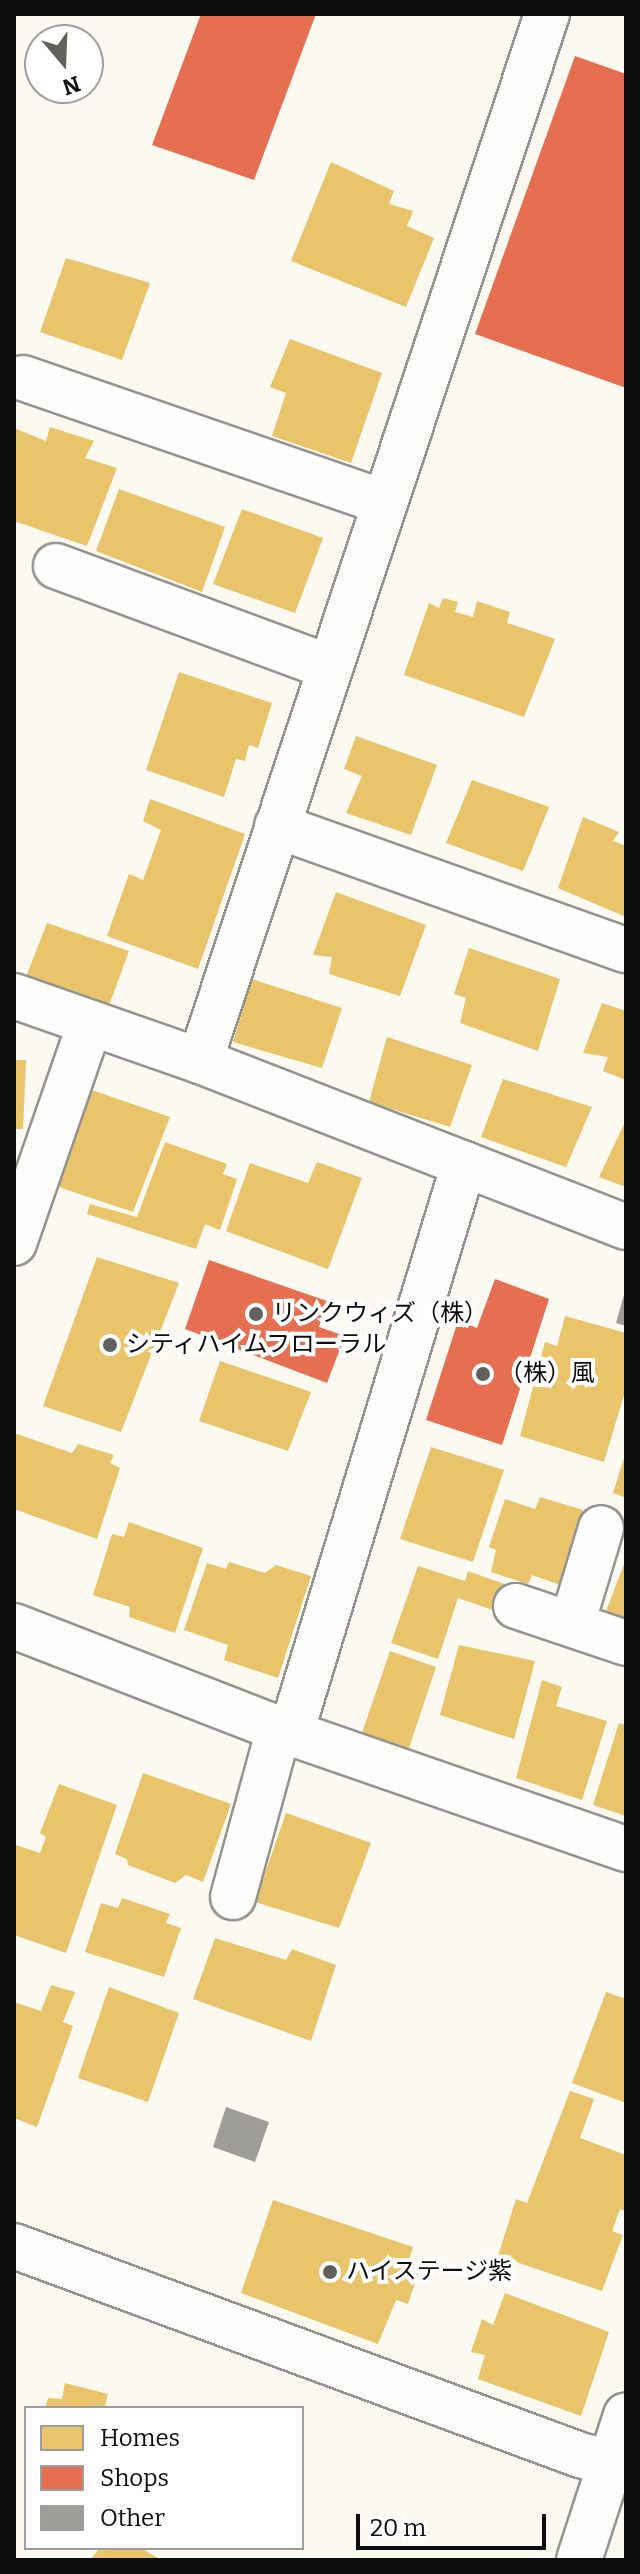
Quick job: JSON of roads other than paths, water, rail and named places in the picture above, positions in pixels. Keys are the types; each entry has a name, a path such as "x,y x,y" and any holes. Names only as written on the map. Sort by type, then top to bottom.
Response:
{"street":[{"path":"200,1061 547,14"},
{"path":"23,378 383,502"},
{"path":"56,566 329,667"},
{"path":"277,826 626,950"},
{"path":"14,996 200,1061 626,1227"},
{"path":"14,1243 90,1023"},
{"path":"233,1897 464,1164"},
{"path":"572,1624 601,1528"},
{"path":"516,1606 626,1643"},
{"path":"14,1626 285,1731 626,1849"},
{"path":"14,2246 580,2455 618,2464"},
{"path":"579,2560 618,2464 626,2415"}],"place":[{"name":"リンクウィズ（株）","path":"256,1314"},
{"name":"シティハイムフローラル","path":"110,1345"},
{"name":"（株）風","path":"483,1374"},
{"name":"ハイステージ紫","path":"330,2272"}]}
